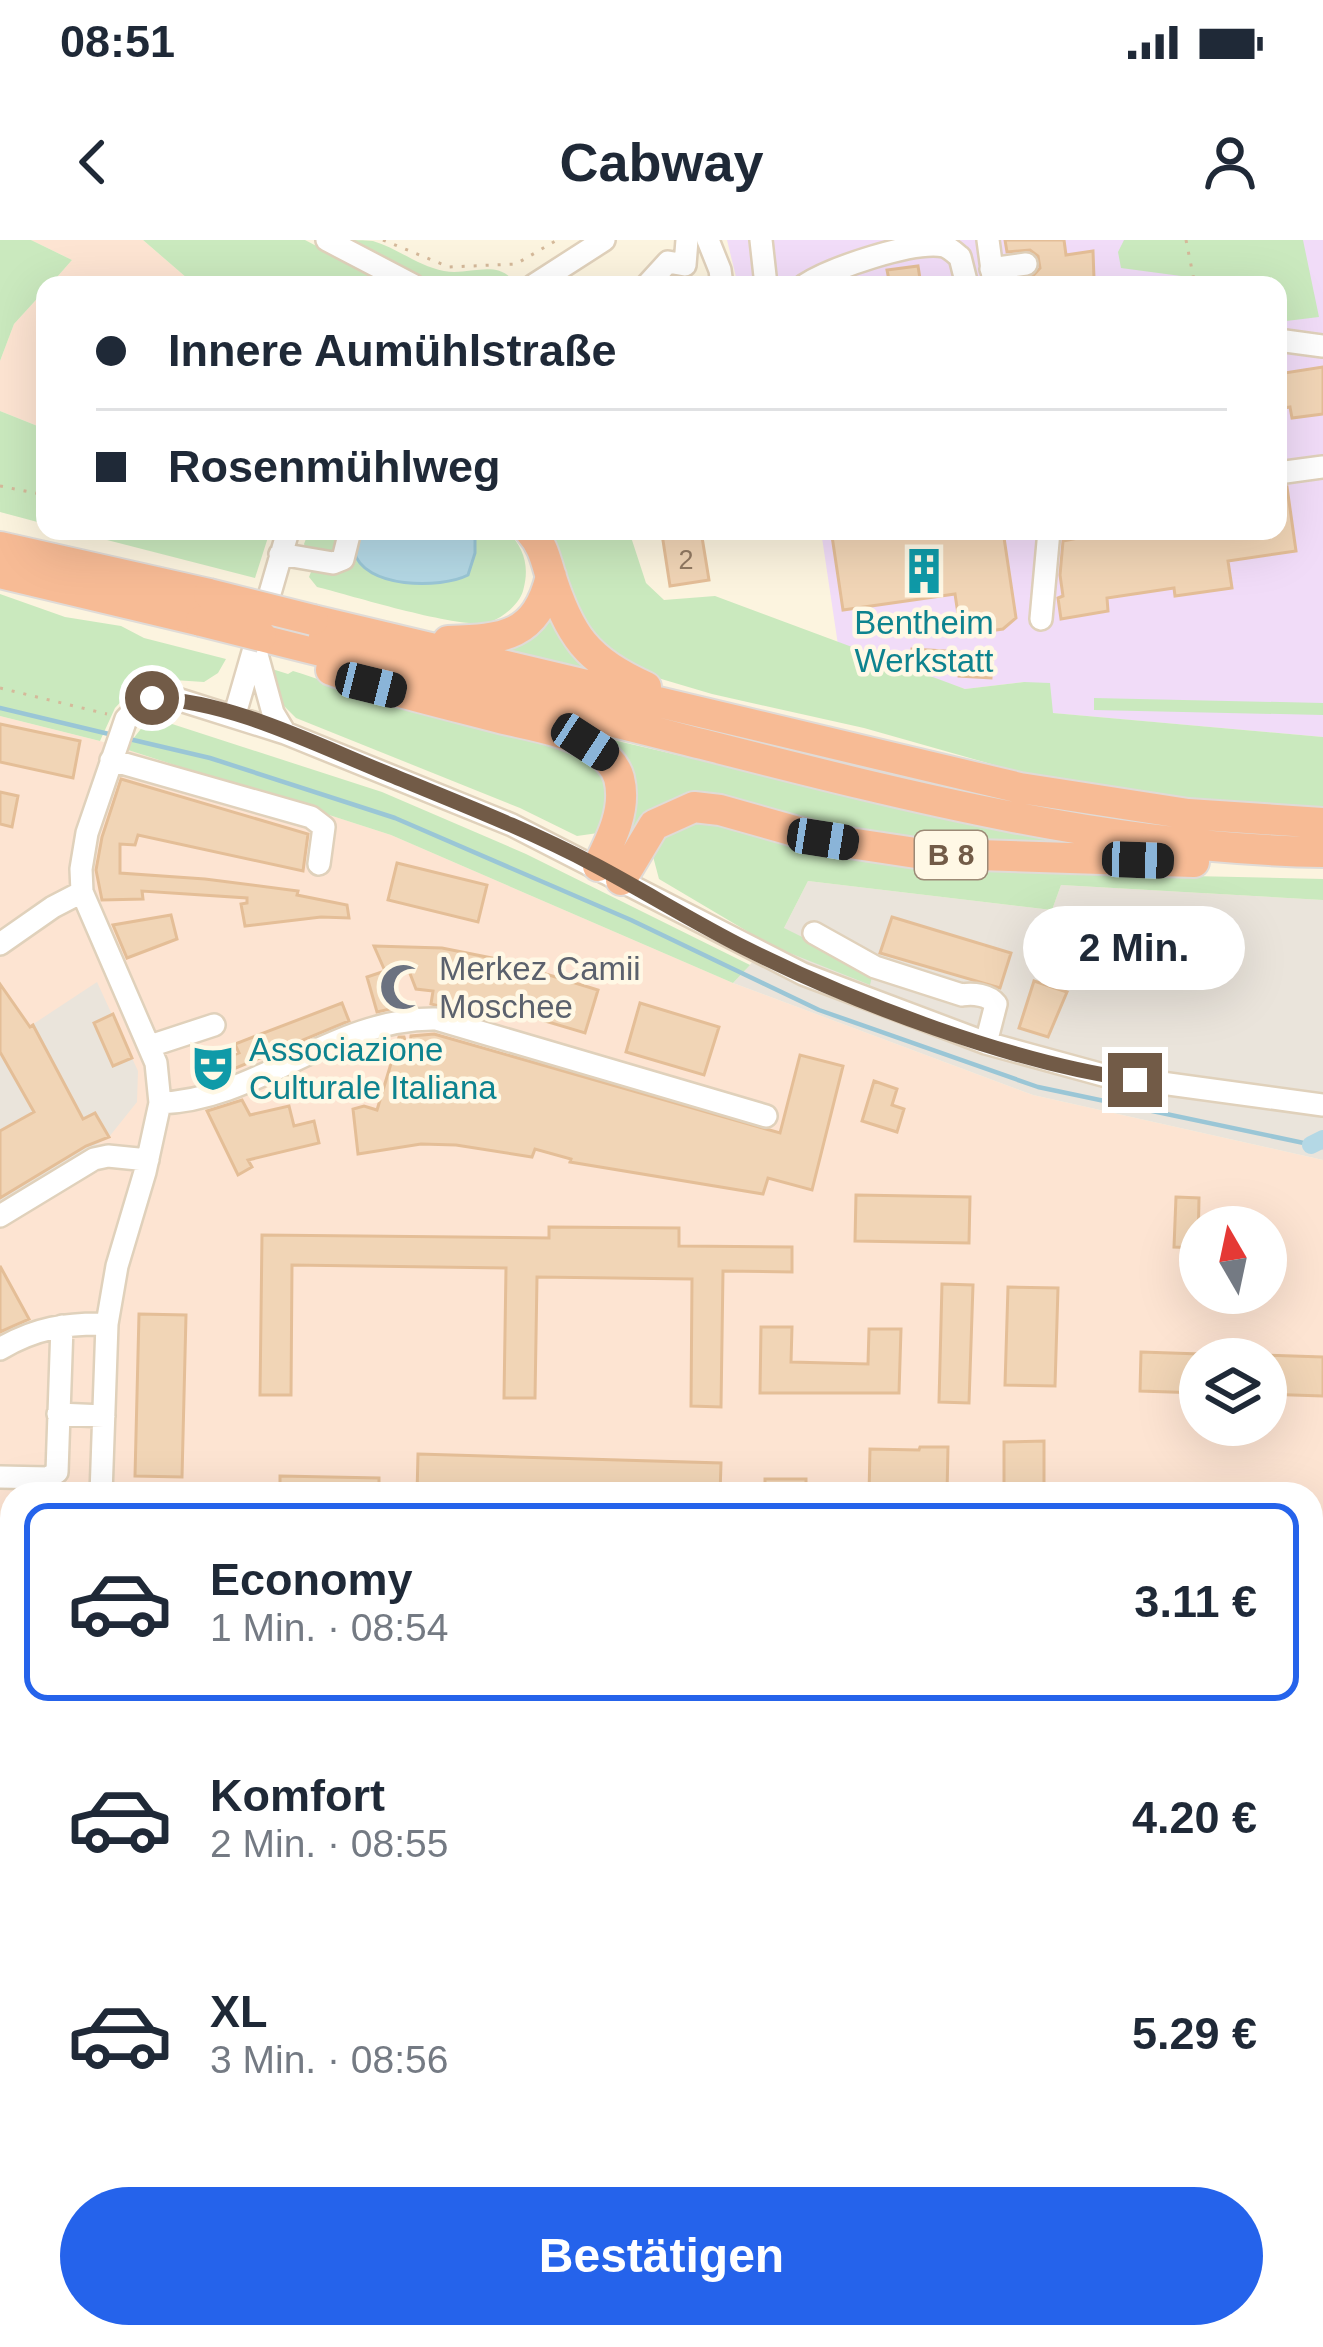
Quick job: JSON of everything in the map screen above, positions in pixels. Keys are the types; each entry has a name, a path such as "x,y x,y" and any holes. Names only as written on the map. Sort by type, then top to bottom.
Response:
{"highway":[{"name":"B 8","path":"538,540 575,634 592,655 611,671 663,694 674,707"},
{"name":"B 8","path":"0,547 312,644 940,802 1045,824 1182,843 1323,852"},
{"name":"B 8","path":"0,573 205,607 258,640 312,644 503,638 524,627 544,602 550,576"},
{"name":"B 8","path":"409,643 1057,795 1188,814 1323,823"},
{"name":"B 8","path":"312,644 371,685 554,732 585,742 607,757 619,776 621,806 609,873"},
{"name":"B 8","path":"609,873 654,825 694,807 823,839 916,853 1208,863 1289,851"}],"street":[{"path":"327,240 396,276"},
{"path":"551,276 604,240"},
{"path":"686,275 687,240"},
{"path":"708,240 719,276"},
{"path":"761,240 765,276"},
{"path":"988,240 993,276"},
{"path":"818,276 878,248 943,245 960,257 965,276"},
{"path":"655,276 668,262 686,275"},
{"path":"996,276 1026,264"},
{"path":"1287,341 1323,346"},
{"path":"1287,472 1323,467"},
{"path":"235,714 284,543 333,563 343,559 348,540"},
{"path":"1041,619 1048,540"},
{"path":"258,640 263,686 285,733"},
{"path":"101,1482 107,1324 117,1266 160,1103 156,1063 82,892 81,869 86,833 125,723 135,706 152,698 178,699 235,714 512,825 803,974 986,1043 1102,1075 1323,1106"},
{"path":"111,758 311,817 324,826 319,864"},
{"path":"0,944 82,892"},
{"path":"814,933 875,967 962,995 973,993 994,1000 986,1043"},
{"path":"160,1103 179,1102 245,1080 373,1026 423,1018 766,1116"},
{"path":"150,1046 214,1025"},
{"path":"0,1216 94,1159 148,1160"},
{"path":"0,1349 31,1330 107,1324"},
{"path":"0,1478 48,1478 57,1472 62,1326"},
{"path":"58,1414 104,1416"}],"path":[{"path":"383,240 449,267 516,264 557,240"},
{"path":"1186,240 1193,276"},
{"path":"0,486 36,493"},
{"path":"0,688 125,723"}],"shaded area":[{"path":"31,240 143,240 185,276 58,276 72,260"},
{"path":"727,240 1323,240 1323,737 1052,713 1024,682 965,689 838,645 822,540 1287,540 1287,276 736,276"},
{"path":"36,300 36,425 0,411 0,361 14,324"},
{"path":"0,716 100,741 391,835 733,983 1033,1095 1323,1160 1323,1482 0,1482"},
{"path":"808,881 1052,910 1061,885 1323,900 1323,1160 1033,1095 733,983 784,928"},
{"path":"97,982 138,1071 137,1102 109,1137 0,1204 0,1046"}],"green space":[{"path":"0,240 31,240 72,260 58,276 36,276 36,300 14,324 0,361"},
{"path":"143,240 305,240 374,276 185,276"},
{"path":"344,240 373,241 444,271 492,270 508,276 410,276"},
{"path":"1124,240 1303,240 1319,317 1287,321 1287,276 1181,276 1121,268 1118,252"},
{"path":"0,411 36,425 36,522 0,512"},
{"path":"107,540 267,540 255,578"},
{"path":"306,540 515,540 526,574 518,601 506,613 490,622 457,621 317,587 309,577 313,567"},
{"path":"554,540 632,540 646,583 664,600 715,596 965,689 1050,683 1053,713 1323,737 1323,810 1197,802 1044,779 631,670 607,656 572,602"},
{"path":"0,594 65,617 121,626 144,638 226,659 218,673 204,682 158,679 129,693 115,708 100,741 0,716"},
{"path":"549,609 599,673 500,649"},
{"path":"272,669 520,730 577,752 596,764 607,780 608,797 598,833 577,836 520,808 296,718 278,700"},
{"path":"1094,698 1323,703 1323,715 1094,710"},
{"path":"169,723 382,792 526,854 750,965 733,983 391,835 125,749 144,725"},
{"path":"592,735 1015,834 1165,852 917,845 732,805 636,834 626,828"},
{"path":"686,816 1192,876 1323,879 1323,900 1061,885 1052,910 808,881 784,928 873,972 870,985 772,946 659,879 650,845"}],"water":[{"path":"353,540 475,540 468,575 422,584 372,573 360,564"}],"building":[{"path":"1005,240 1064,240 1066,255 1093,251 1094,276 1033,276 1040,268 1038,256 1030,250 1007,252"},
{"path":"918,266 920,276 888,276 887,270"},
{"path":"1323,367 1323,414 1292,418 1287,408 1287,373"},
{"path":"1287,487 1296,551 1228,561 1232,588 1175,596 1174,588 1107,598 1108,611 1061,619 1063,541 1287,540"},
{"path":"663,540 702,540 709,580 670,586"},
{"name":"Bentheim Werkstatt","path":"833,540 1004,540 1016,618 1003,629 967,634 965,613 958,614 955,594 843,610"},
{"path":"912,649 993,654 991,678 959,676 959,668 911,664"},
{"path":"0,724 80,741 73,778 0,762"},
{"path":"121,779 308,834 303,871 138,835 135,845 120,844 120,873 298,891 297,895 347,905 349,918 245,926 241,904 247,898 142,891 143,899 102,900 96,870"},
{"path":"0,792 18,796 12,827 0,824"},
{"path":"397,863 487,885 478,922 388,900"},
{"path":"171,915 177,939 127,958 113,925"},
{"path":"892,917 1011,953 1000,988 880,953"},
{"path":"374,946 442,948 497,959 598,990 585,1033 488,1004 486,1018 431,1004 433,991 416,989 409,971 385,971"},
{"path":"385,971 395,1008 377,1012 367,977"},
{"path":"1034,981 1067,992 1048,1037 1019,1028"},
{"path":"0,984 33,1025 83,1119 95,1113 109,1137 0,1198 0,1131 34,1112 0,1052"},
{"path":"342,1003 349,1021 207,1080 202,1067 239,1053 235,1044"},
{"path":"640,1003 719,1027 704,1075 626,1052"},
{"path":"113,1014 132,1058 113,1066 94,1023"},
{"path":"434,1034 780,1133 800,1055 843,1066 812,1190 768,1178 763,1194 570,1162 535,1149 532,1157 421,1144 358,1154 353,1109 377,1110 399,1037 404,1037 409,1055 411,1036"},
{"path":"874,1081 897,1089 892,1105 904,1109 897,1132 862,1121"},
{"path":"242,1100 250,1115 289,1106 294,1126 314,1121 319,1143 248,1160 252,1167 238,1175 207,1111"},
{"path":"856,1195 970,1197 969,1243 855,1241"},
{"path":"1176,1197 1199,1198 1199,1206 1179,1206 1179,1247 1174,1247"},
{"path":"549,1227 679,1228 679,1246 792,1247 792,1272 723,1271 721,1407 691,1406 692,1279 537,1277 535,1398 504,1398 506,1268 292,1265 291,1395 260,1395 262,1235 549,1238"},
{"path":"0,1266 29,1319 0,1332"},
{"path":"942,1284 973,1285 969,1403 939,1402"},
{"path":"1008,1287 1058,1288 1055,1386 1005,1385"},
{"path":"139,1314 186,1315 182,1477 135,1476"},
{"path":"761,1327 792,1327 791,1362 868,1364 869,1329 901,1329 899,1393 760,1393"},
{"path":"1141,1352 1179,1353 1179,1392 1140,1391"},
{"path":"1287,1356 1323,1357 1323,1396 1287,1395"},
{"path":"1044,1441 1044,1482 1004,1482 1004,1442"},
{"path":"948,1447 947,1482 869,1482 870,1449"},
{"path":"418,1454 721,1463 720,1482 417,1482"},
{"path":"280,1476 379,1478 379,1482 280,1482"},
{"path":"765,1479 806,1479 806,1482"}],"waterway":[{"path":"0,708 113,735"},
{"path":"129,739 210,758 395,818 631,920 819,1010 1038,1087 1323,1147"},
{"path":"1311,1145 1323,1139"}],"place":[{"name":"Bentheim Werkstatt","path":"924,571"},
{"name":"Merkez Camii Moschee","path":"403,987"},
{"name":"Associazione Culturale Italiana","path":"213,1068"}],"route":[{"path":"152,698 178,699 235,714 512,825 598,866 746,948 861,998 1041,1060 1135,1080"}]}
